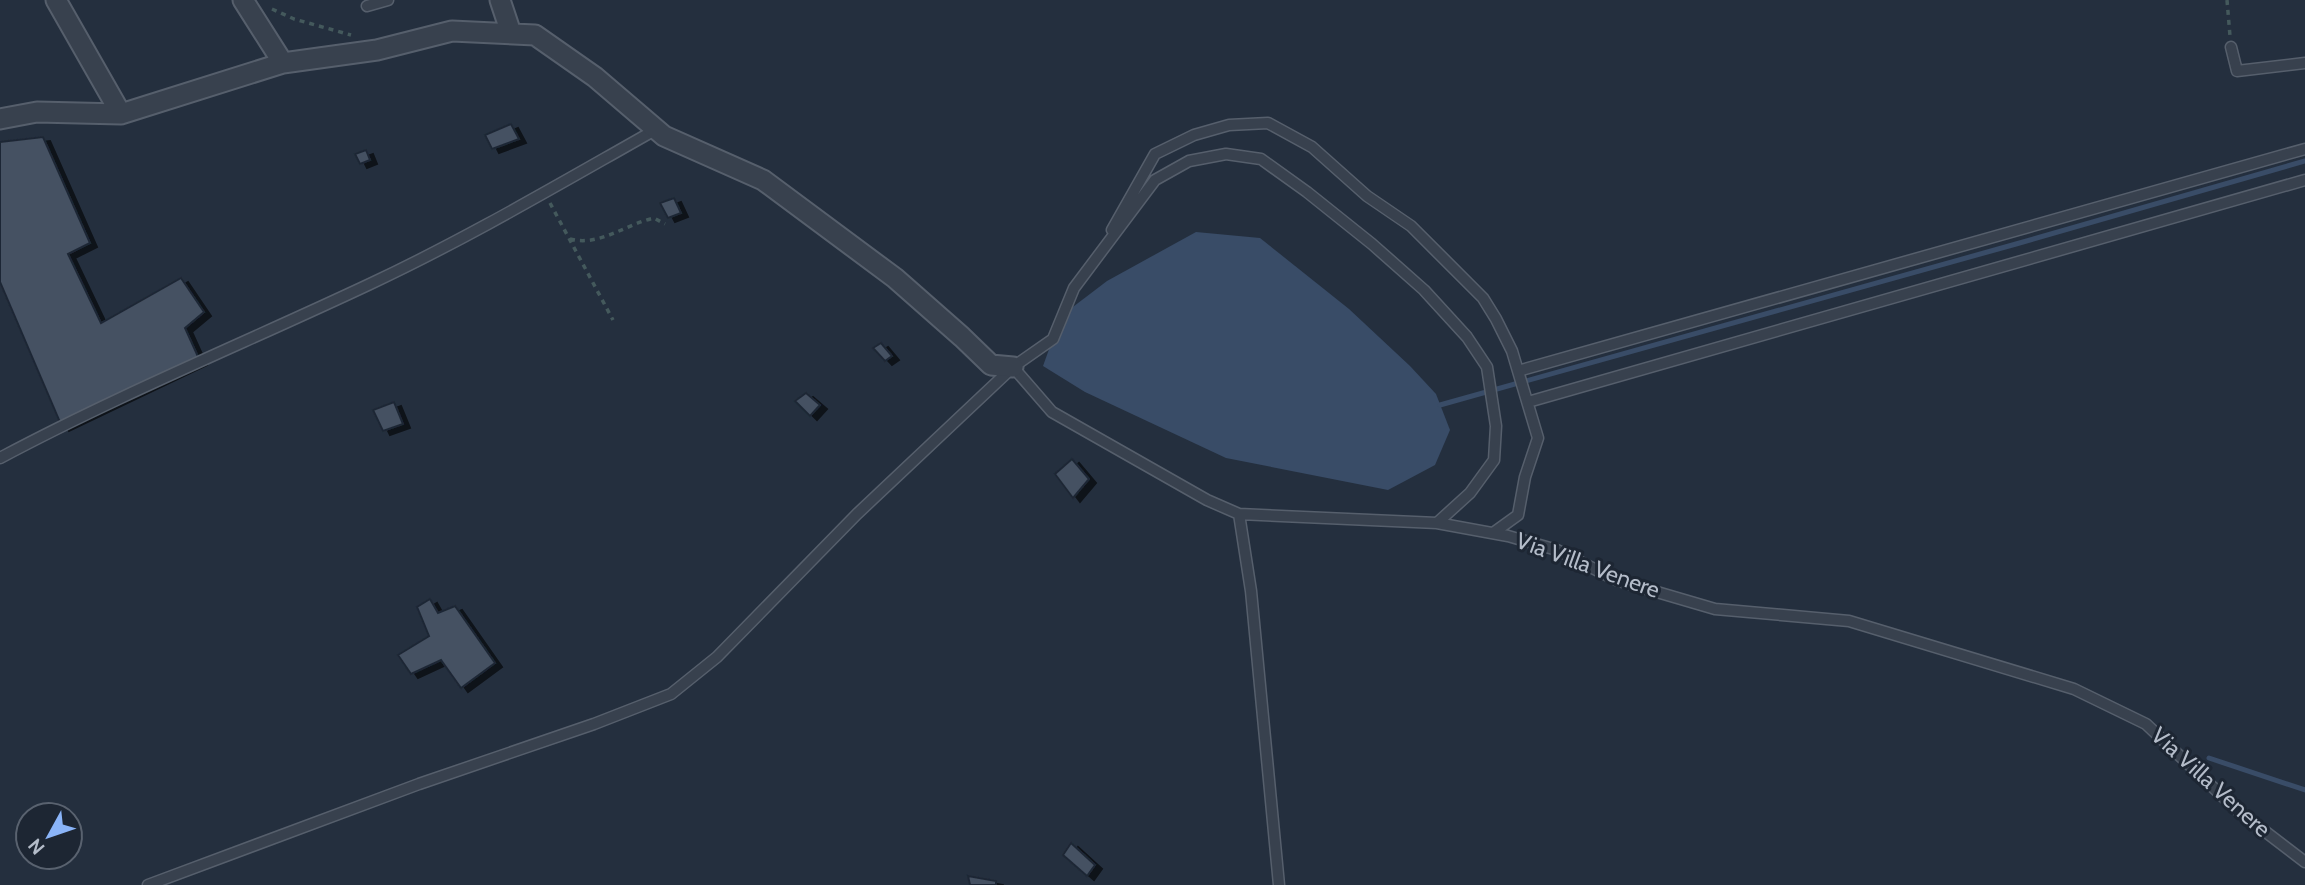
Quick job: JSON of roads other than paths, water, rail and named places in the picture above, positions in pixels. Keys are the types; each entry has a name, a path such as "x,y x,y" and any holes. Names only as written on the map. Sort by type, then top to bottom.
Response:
{"street":[{"path":"56,0 121,114"},
{"path":"243,0 283,63"},
{"path":"500,0 511,33"},
{"path":"0,119 37,112 121,114 283,63 377,50 452,31 535,35 595,76 655,130 763,180 895,278 990,365 1013,367"}],"lane":[{"path":"367,6 388,0"},
{"path":"2231,47 2237,71 2305,63"},
{"path":"1100,252 1155,154 1194,135 1229,125 1268,123 1312,148 1367,196 1411,226 1462,275 1496,319 1512,351 1538,438 1525,477 1518,515 1493,533"},
{"path":"0,458 208,356 372,283 655,130"},
{"path":"1518,373 2305,149"},
{"path":"148,885 412,786 594,724 671,694 716,657 857,514 1013,367 1053,340 1074,288 1100,252 1155,180 1189,161 1226,154 1261,159 1361,235 1424,290 1466,337 1487,367 1496,426 1494,460 1470,493 1437,523"},
{"path":"1528,402 2305,180"},
{"name":"Via Villa Venere","path":"1013,367 1052,412 1207,500 1239,514 1437,523 1493,533 1557,550 1616,580 1715,609 1849,621 2074,690 2146,724 2236,810 2305,862"},
{"path":"1239,514 1251,591 1279,885"}],"water":[{"path":"1196,232 1260,238 1349,309 1410,366 1436,394 1450,430 1435,465 1388,490 1226,458 1085,392 1043,366 1061,316 1107,281"}],"waterway":[{"path":"1440,405 2305,161"},
{"path":"2209,758 2305,790"}]}
